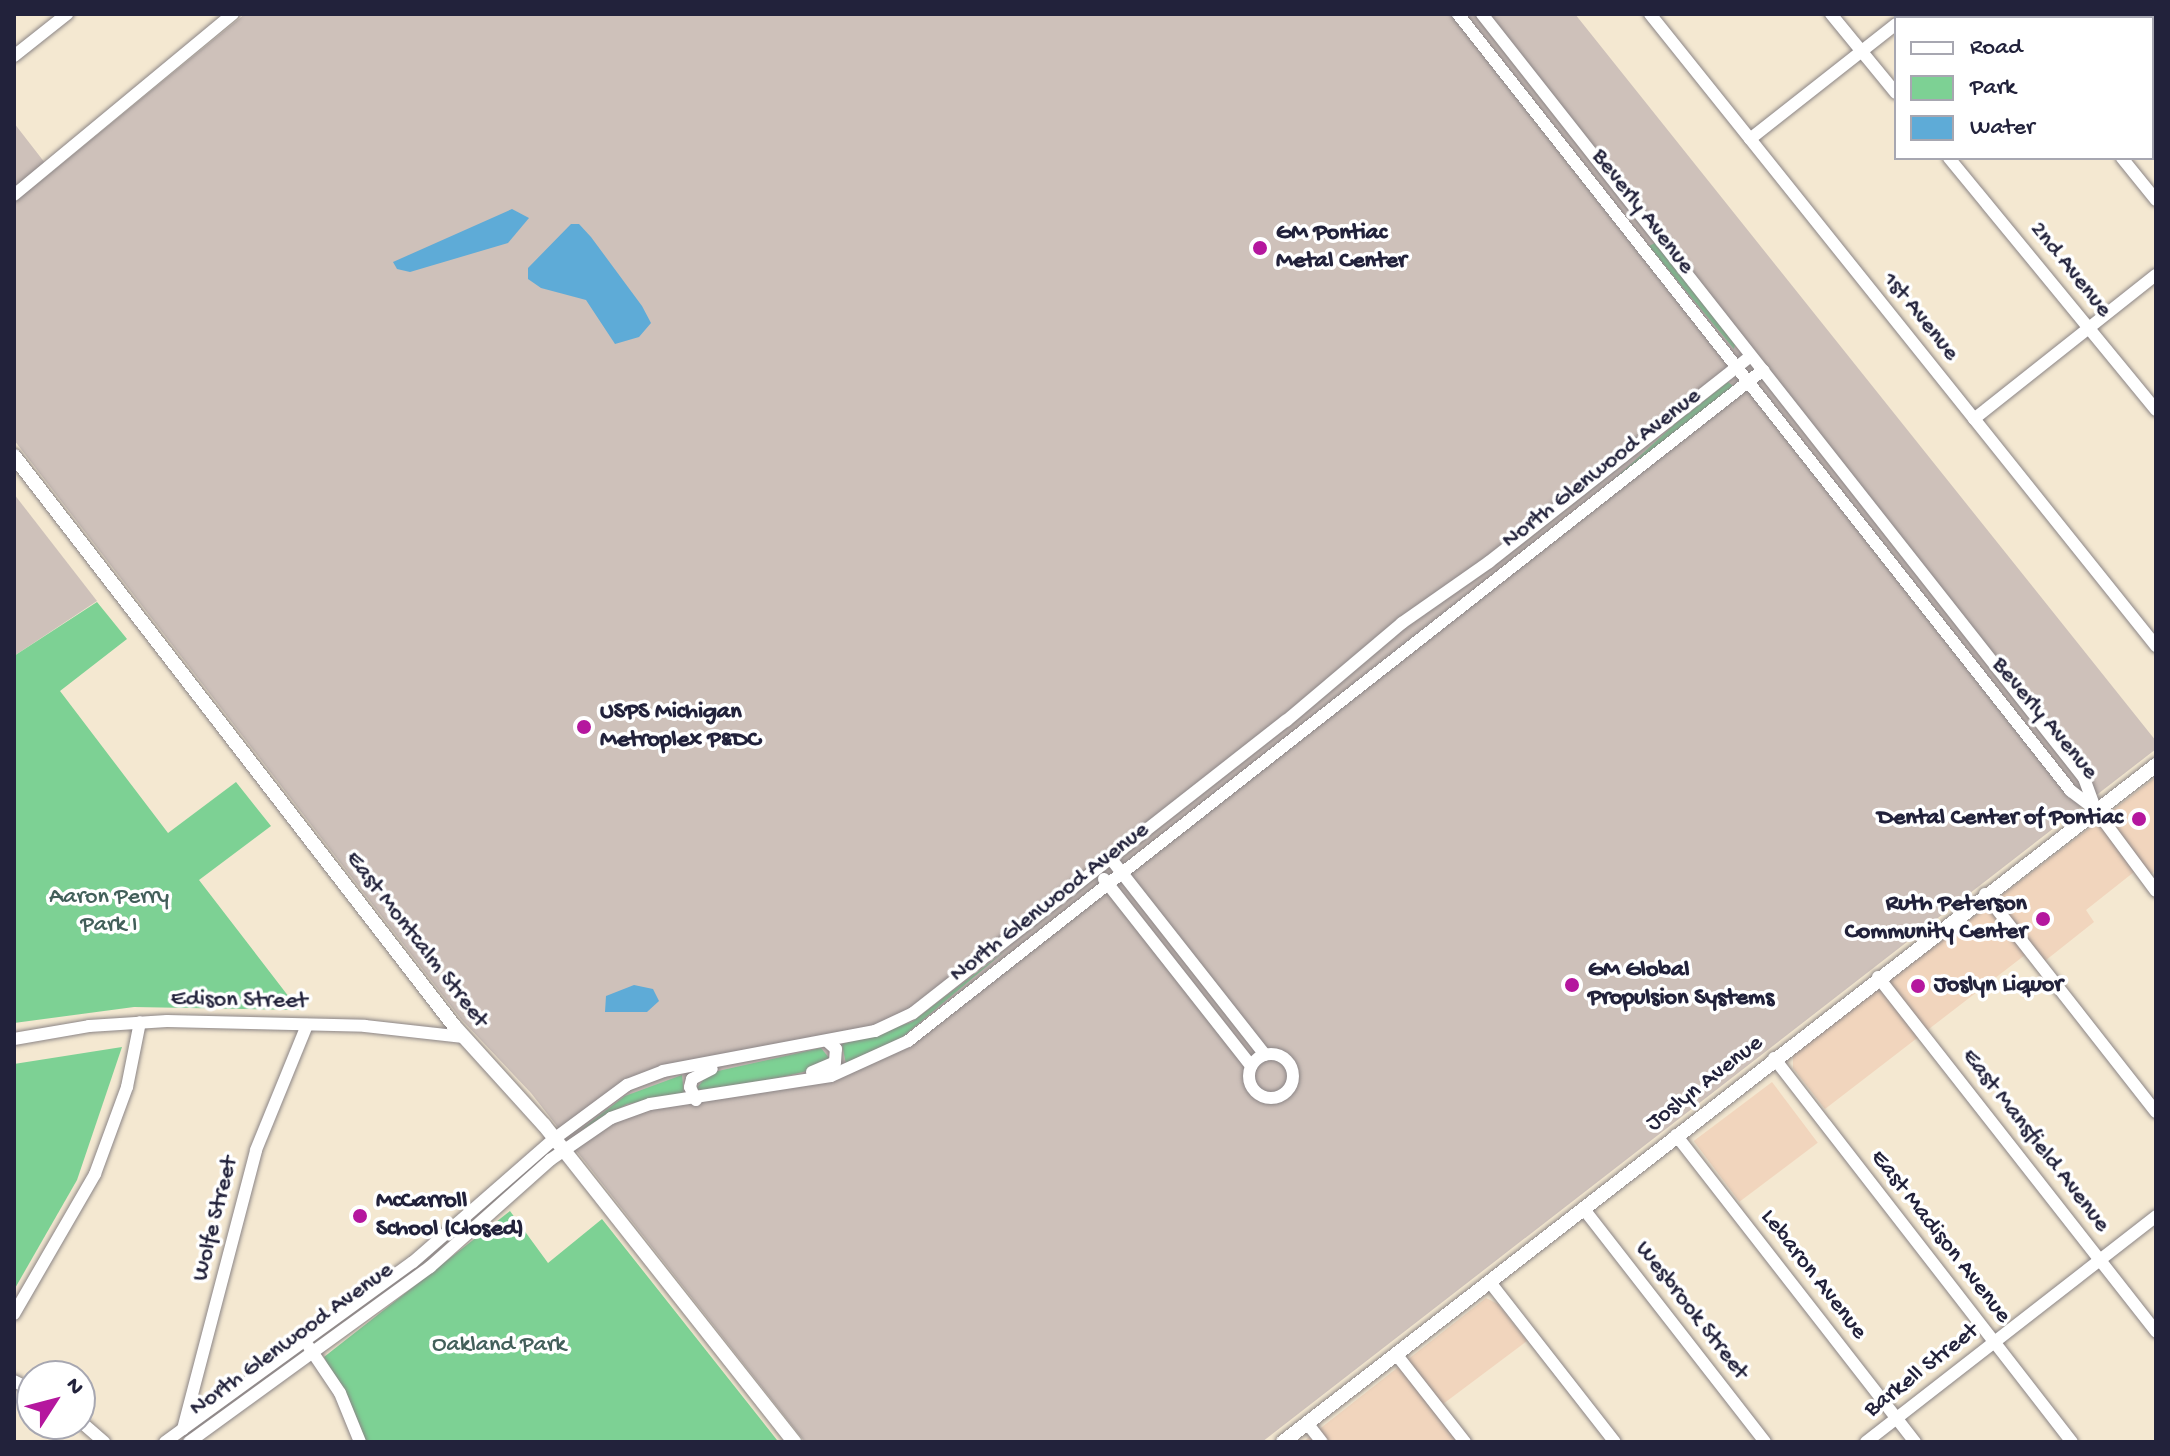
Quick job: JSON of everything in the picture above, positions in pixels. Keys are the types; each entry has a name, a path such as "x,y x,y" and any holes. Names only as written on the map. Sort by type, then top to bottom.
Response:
{"main road":[{"name":"East Montcalm Street","path":"14,456 463,1037 559,1145 791,1441"},
{"name":"Joslyn Avenue","path":"1283,1442 1985,894 2156,765"}],"street":[{"path":"14,56 67,14"},
{"name":"Beverly Avenue","path":"1458,14 2071,791 2095,809"},
{"name":"Beverly Avenue","path":"1482,14 2084,778 2095,809"},
{"name":"1st Avenue","path":"1650,14 2156,646"},
{"path":"1831,14 1894,91"},
{"path":"14,195 233,15"},
{"path":"1750,139 1894,26"},
{"name":"2nd Avenue","path":"1951,160 2156,410"},
{"path":"2124,160 2156,200"},
{"path":"1974,419 2156,275"},
{"name":"North Glenwood Avenue","path":"182,1430 190,1442 430,1267 604,1099 641,1078 827,1041 904,1019 1286,721 1402,623 1541,521 1751,356"},
{"name":"North Glenwood Avenue","path":"165,1442 431,1248 559,1145 630,1109 713,1098 831,1076 908,1041 1763,370"},
{"name":"North Glenwood Avenue","path":"1468,603 1464,590 1520,548 1541,521"},
{"name":"North Glenwood Avenue","path":"1276,754 1298,726 1351,684 1345,673"},
{"name":"North Glenwood Avenue","path":"1218,799 1216,785 1265,747 1286,721"},
{"path":"2095,809 2156,891"},
{"path":"1111,859 1265,1055"},
{"path":"1097,870 1251,1066 1250,1082 1256,1093 1274,1099 1285,1094 1293,1084 1292,1067 1283,1057 1265,1055 1251,1066"},
{"path":"1985,894 2156,1112"},
{"name":"North Glenwood Avenue","path":"908,1041 929,1016 1007,954 1006,941"},
{"name":"East Mansfield Avenue","path":"1878,977 2156,1332"},
{"path":"14,1314 95,1174 127,1087 140,1022"},
{"name":"Edison Street","path":"14,1039 140,1022 307,1025 463,1037"},
{"name":"Wolfe Street","path":"182,1430 256,1150 307,1025"},
{"name":"North Glenwood Avenue","path":"713,1098 744,1085 826,1068 837,1054 827,1041"},
{"name":"North Glenwood Avenue","path":"696,1100 690,1087 698,1073 770,1059 783,1048"},
{"name":"East Madison Avenue","path":"1774,1058 2072,1442"},
{"name":"Lebaron Avenue","path":"1676,1135 1915,1442"},
{"name":"Wesbrook Street","path":"1583,1208 1765,1442"},
{"name":"Barkell Street","path":"1866,1442 2156,1216"},
{"path":"1489,1281 1615,1442"},
{"path":"305,1341 340,1393 360,1442"},
{"path":"1396,1354 1465,1442"},
{"path":"1307,1423 1322,1442"}],"shaded area":[{"path":"245,14 1575,14 2156,741 2156,749 1262,1442 805,1442 531,1093 461,1019 14,440 14,123 45,163 24,179 31,189"},
{"path":"14,494 97,601 14,656"},
{"path":"2156,777 2156,870 2142,881 2134,872 2086,910 2094,922 2036,968 2025,955 1825,1109 1793,1068 1793,1055"},
{"path":"1772,1082 1818,1143 1739,1202 1694,1141"},
{"path":"1486,1298 1498,1304 1527,1341 1443,1404 1468,1437 1462,1442 1303,1442"}],"green space":[{"path":"1655,243 1735,344 1734,349 1649,246"},
{"path":"1728,382 1733,386 1608,485 1676,423"},
{"name":"Aaron Perry Park I","path":"97,602 127,639 60,691 168,833 236,782 271,826 199,880 299,1010 134,1007 14,1023 14,656"},
{"path":"1005,951 894,1044 846,1064 842,1044 912,1022"},
{"path":"122,1047 77,1180 14,1290 14,1064"},
{"path":"821,1048 829,1058 816,1069 707,1094 697,1088 709,1073"},
{"path":"682,1075 684,1094 627,1104 579,1131 625,1096"},
{"name":"Oakland Park","path":"510,1211 548,1263 602,1219 777,1440 366,1442 324,1357"}],"water":[{"path":"512,209 529,218 508,243 410,272 397,269 393,262"},
{"path":"571,224 579,224 591,237 642,306 651,323 639,337 615,344 586,300 541,288 528,279 528,268"},
{"path":"634,985 653,989 659,1001 647,1012 605,1012 606,996"}],"place":[{"name":"GM Pontiac Metal Center","path":"1260,248"},
{"name":"USPS Michigan Metroplex P&DC","path":"584,727"},
{"name":"Dental Center of Pontiac","path":"2139,819"},
{"name":"Ruth Peterson Community Center","path":"2043,919"},
{"name":"GM Global Propulsion Systems","path":"1572,985"},
{"name":"Joslyn Liquor","path":"1918,986"},
{"name":"McCarroll School (Closed)","path":"360,1216"}]}
